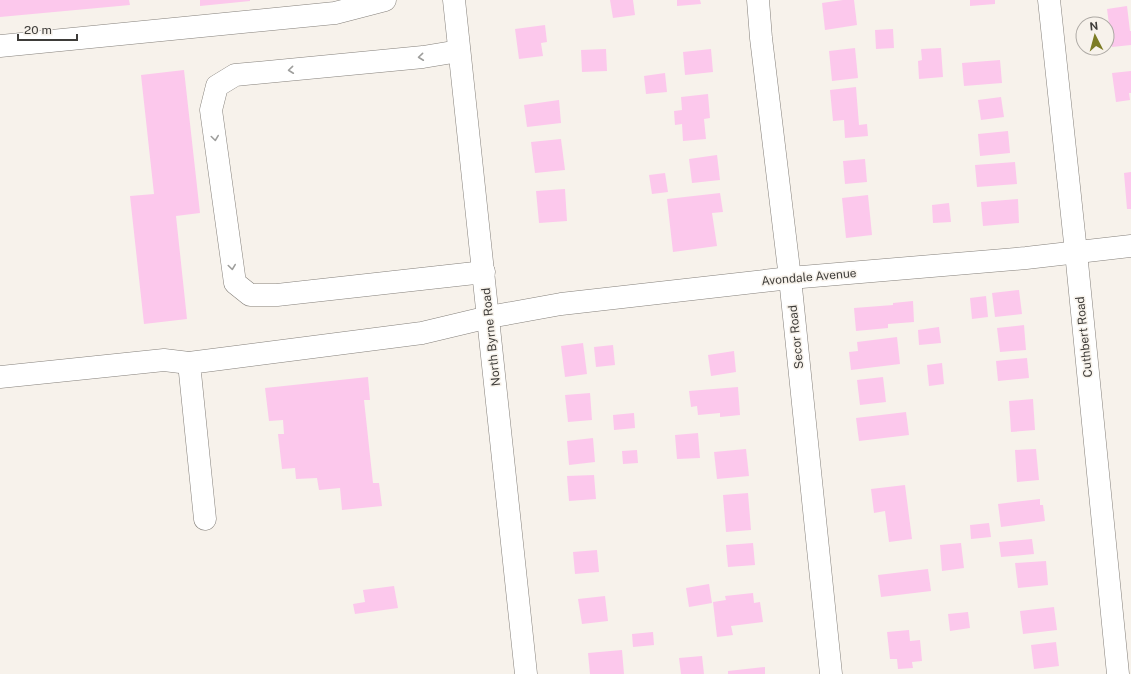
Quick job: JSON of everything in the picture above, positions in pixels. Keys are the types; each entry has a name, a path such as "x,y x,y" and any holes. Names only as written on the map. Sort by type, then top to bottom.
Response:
{"street":[{"path":"0,46 335,13 385,0"},
{"name":"North Byrne Road","path":"454,0 526,674"},
{"name":"Secor Road","path":"758,0 761,38 790,278 832,674"},
{"name":"Cuthbert Road","path":"1049,0 1118,674"},
{"path":"459,51 424,57 235,75 217,86 211,110 235,283 250,295 277,295 484,272"},
{"name":"Avondale Avenue","path":"0,377 164,360 189,364 422,334 489,317 561,304 790,278 1026,258 1131,246"},
{"path":"189,364 205,519"}],"building":[{"path":"0,0 129,0 130,5 0,17"},
{"path":"200,0 250,0 250,1 200,6"},
{"path":"610,0 633,0 635,15 613,18"},
{"path":"677,0 700,0 701,4 677,6"},
{"path":"854,0 857,25 825,30 822,3"},
{"path":"970,0 995,0 995,4 970,6"},
{"path":"1127,6 1131,31 1131,45 1115,47 1115,16 1108,16 1107,9"},
{"path":"545,25 547,42 541,43 543,56 519,59 515,29"},
{"path":"893,29 894,48 876,49 875,30"},
{"path":"855,48 858,78 832,81 829,51"},
{"path":"941,48 943,77 919,79 918,61 922,60 921,49"},
{"path":"606,49 607,71 582,72 581,50"},
{"path":"711,49 713,72 685,75 683,52"},
{"path":"1000,60 1002,83 964,86 962,63"},
{"path":"184,70 200,213 176,216 187,319 144,324 130,196 154,194 141,75"},
{"path":"1131,71 1131,93 1129,93 1130,100 1116,102 1112,73"},
{"path":"665,73 667,92 646,94 644,76"},
{"path":"856,87 859,125 867,124 868,136 845,138 844,120 833,121 830,90"},
{"path":"708,94 710,118 704,119 706,139 683,141 682,124 675,125 674,111 682,110 681,97"},
{"path":"1001,97 1004,117 981,120 978,100"},
{"path":"559,100 561,123 527,127 524,105"},
{"path":"1008,131 1010,153 980,156 978,134"},
{"path":"561,139 565,170 535,173 531,142"},
{"path":"717,155 720,180 692,183 689,159"},
{"path":"865,159 867,182 845,184 843,161"},
{"path":"1015,162 1017,184 977,187 975,165"},
{"path":"1131,172 1131,209 1127,209 1124,173"},
{"path":"665,173 668,192 652,194 649,175"},
{"path":"565,189 567,221 539,223 536,191"},
{"path":"720,193 723,212 712,213 717,246 673,252 667,199"},
{"path":"868,195 872,235 846,238 842,198"},
{"path":"1018,199 1019,223 983,226 981,202"},
{"path":"949,203 951,222 933,223 932,205"},
{"path":"1019,290 1022,314 995,317 992,293"},
{"path":"986,296 988,317 972,319 970,298"},
{"path":"913,301 914,322 888,324 888,328 856,331 854,308 893,305 893,303"},
{"path":"1024,325 1026,350 1000,352 997,328"},
{"path":"939,327 941,343 919,345 918,330"},
{"path":"897,337 900,364 851,370 849,352 858,351 857,342"},
{"path":"583,343 587,374 565,377 561,346"},
{"path":"613,345 615,365 596,367 594,347"},
{"path":"734,351 736,372 711,376 708,355"},
{"path":"1027,358 1029,378 998,381 996,361"},
{"path":"942,363 944,384 929,386 927,365"},
{"path":"368,377 370,400 364,400 373,483 379,483 382,506 342,510 340,488 319,490 317,478 296,479 295,468 282,469 278,434 284,434 283,420 269,421 265,388"},
{"path":"883,377 886,402 860,405 857,380"},
{"path":"738,387 740,415 720,417 720,413 698,415 697,406 691,407 689,391"},
{"path":"590,393 592,420 568,422 565,395"},
{"path":"1033,399 1035,430 1011,432 1009,401"},
{"path":"906,412 909,435 859,441 856,418"},
{"path":"634,413 635,428 614,430 613,415"},
{"path":"698,433 700,458 677,459 675,435"},
{"path":"593,438 595,462 569,465 567,441"},
{"path":"746,449 749,476 717,479 714,452"},
{"path":"1036,449 1039,480 1017,482 1015,450"},
{"path":"637,450 638,463 623,464 622,451"},
{"path":"594,475 596,499 569,501 567,476"},
{"path":"905,485 912,539 889,542 885,511 874,513 871,489"},
{"path":"748,493 751,530 726,532 723,495"},
{"path":"1040,499 1040,505 1043,505 1045,521 1001,527 998,504"},
{"path":"989,523 991,537 971,539 970,525"},
{"path":"1032,539 1034,554 1001,557 999,542"},
{"path":"753,543 755,565 728,567 726,545"},
{"path":"961,543 964,568 942,571 940,545"},
{"path":"597,550 599,572 575,574 573,552"},
{"path":"1046,561 1048,585 1018,588 1015,563"},
{"path":"928,569 931,591 881,597 878,575"},
{"path":"709,584 712,603 689,607 686,588"},
{"path":"394,586 398,608 355,614 353,604 365,602 363,590"},
{"path":"753,593 754,603 760,602 763,622 731,626 733,635 717,637 713,602 726,600 725,596"},
{"path":"605,596 608,621 582,624 578,599"},
{"path":"1054,607 1057,630 1023,634 1020,611"},
{"path":"968,612 970,628 950,631 948,614"},
{"path":"909,630 910,641 920,640 922,661 912,662 913,668 898,669 897,659 890,659 887,632"},
{"path":"653,632 654,645 633,647 632,634"},
{"path":"1056,642 1059,666 1034,669 1031,645"},
{"path":"622,650 624,674 590,674 588,653"},
{"path":"702,656 704,674 681,674 679,658"},
{"path":"765,667 765,674 728,674 728,671"}]}
